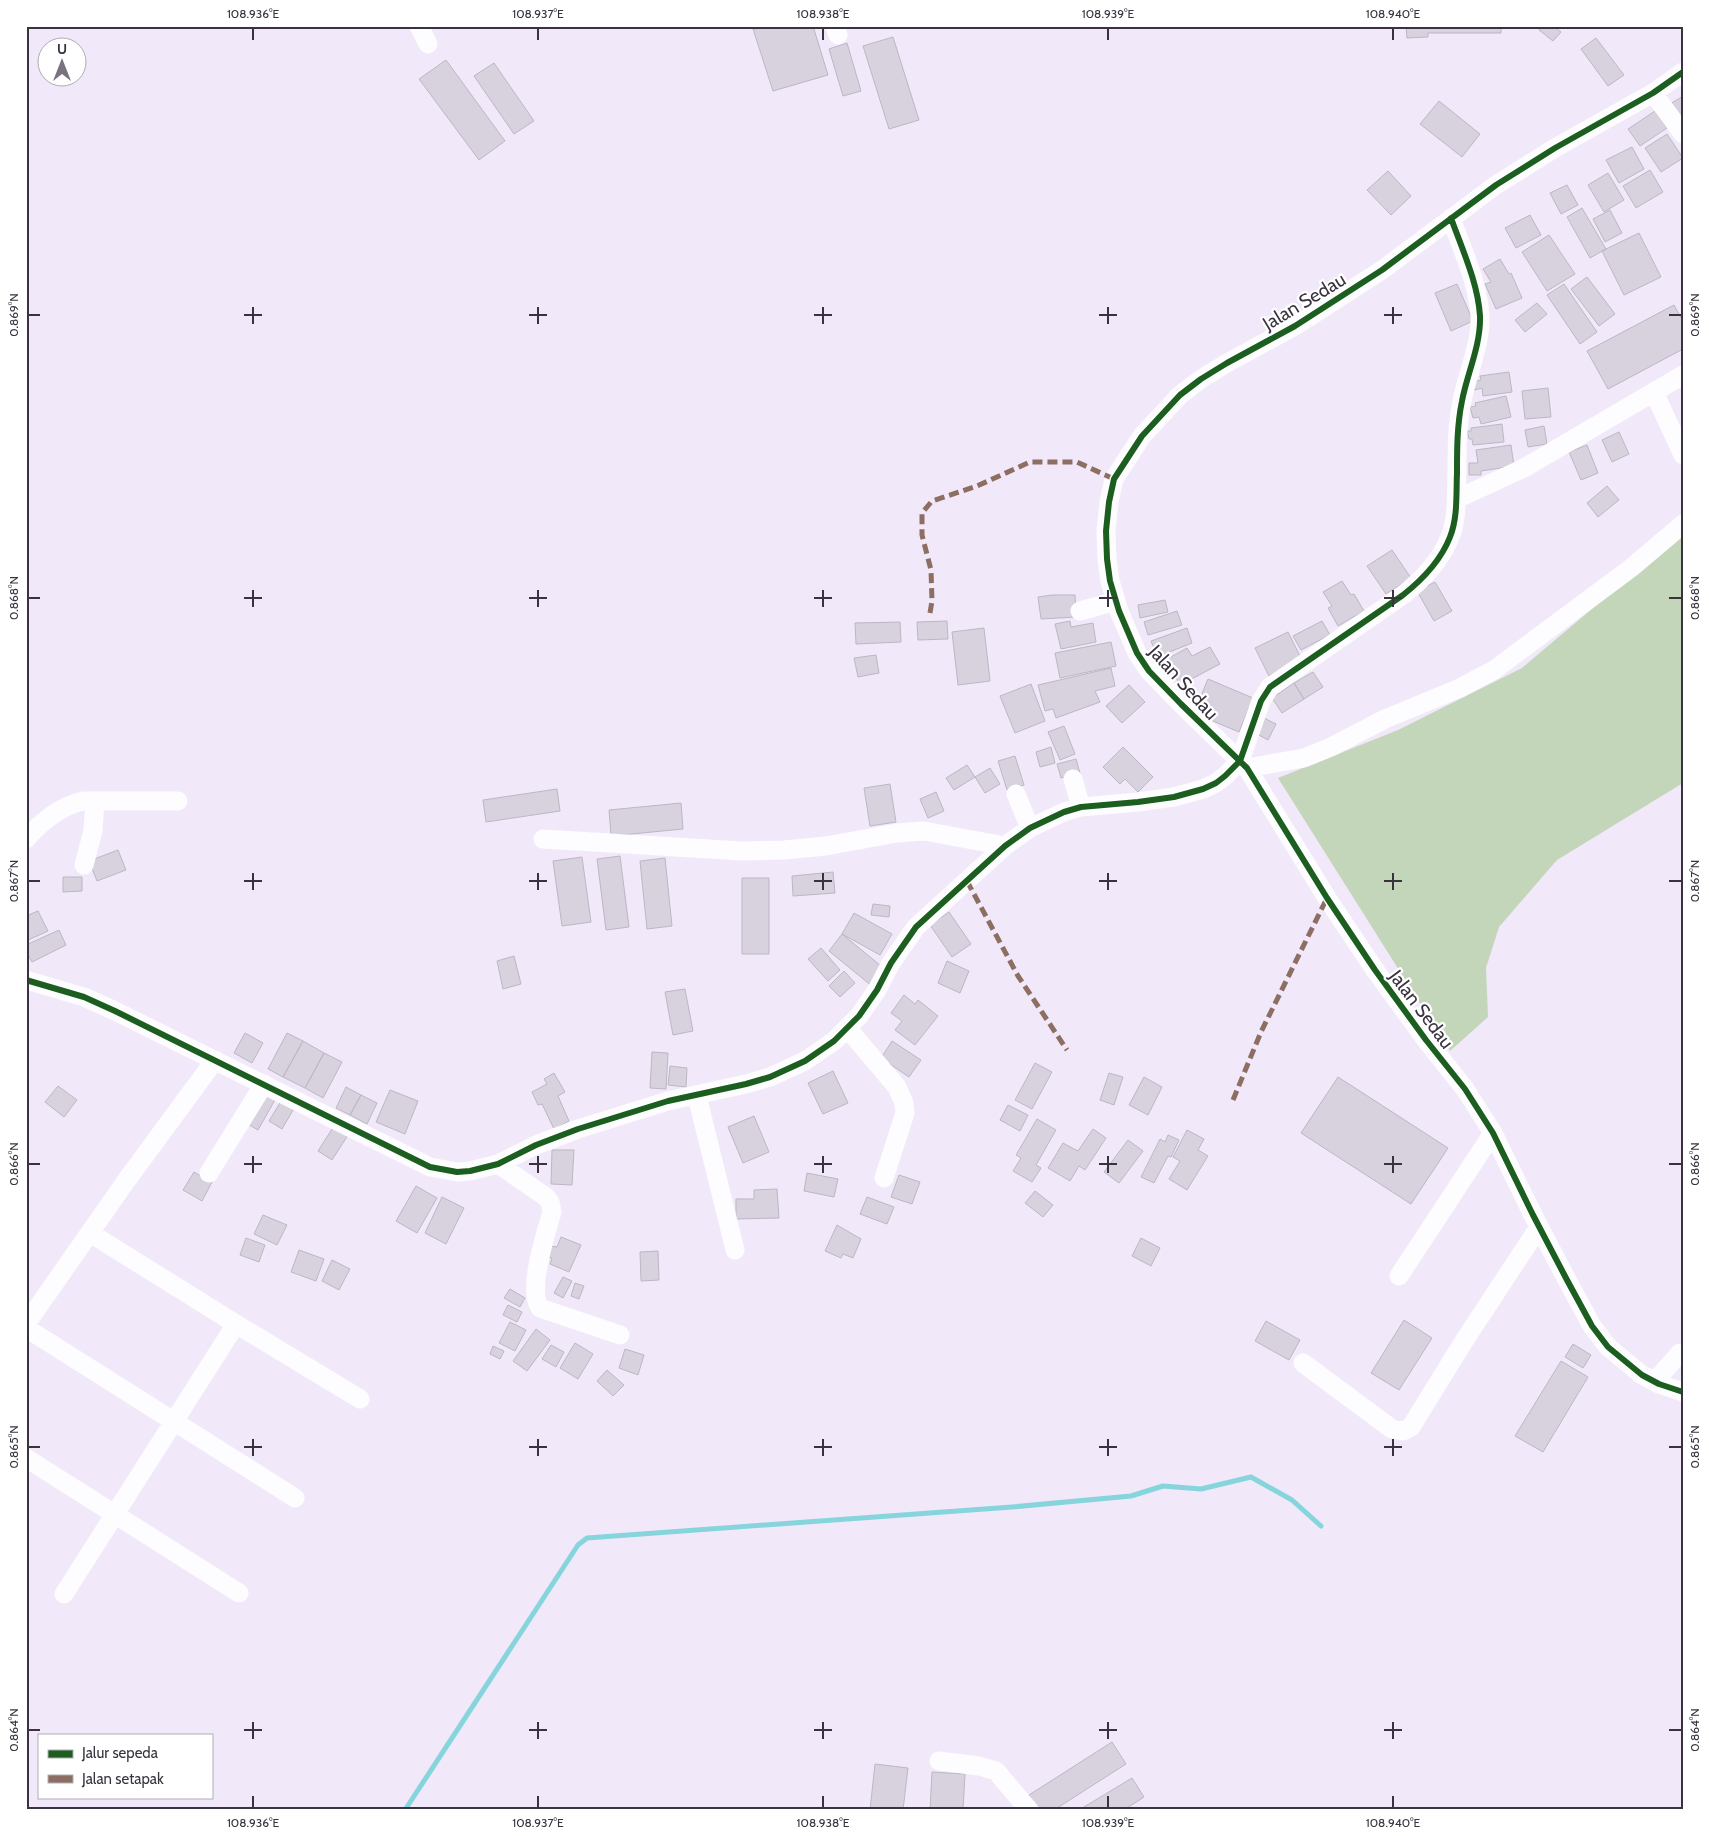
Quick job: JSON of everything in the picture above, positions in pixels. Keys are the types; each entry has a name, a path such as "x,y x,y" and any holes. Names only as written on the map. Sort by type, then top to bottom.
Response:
{"street":[{"path":"419,26 428,44"},
{"name":"Jalan Sedau","path":"1683,72 1653,92 1538,158 1496,185 1382,270 1295,326 1227,362 1180,395 1142,436 1114,479 1106,531 1107,559 1116,601 1137,654 1180,704 1244,765 1327,898 1375,970 1420,1033 1465,1089 1493,1134 1539,1227 1592,1326 1608,1347 1629,1366 1655,1381 1683,1392"},
{"path":"1653,92 1683,134"},
{"path":"1244,765 1262,701 1270,687 1414,586 1438,560 1451,535 1457,499 1458,429 1462,402 1478,340 1480,316 1475,288 1451,218"},
{"path":"1457,499 1524,468 1683,375"},
{"path":"1654,392 1683,455"},
{"path":"26,980 84,997 149,1026 430,1167 457,1172 470,1171 498,1164 536,1145 578,1129 668,1101 697,1096 770,1077 805,1061 821,1051 848,1029 859,1016 877,990 891,963 916,927 1005,846 1030,828 1052,817 1080,807 1174,797 1203,789 1244,765 1304,758 1331,747 1385,719 1460,688 1494,670 1631,568 1683,524"},
{"path":"1080,611 1116,601"},
{"path":"1073,779 1080,807"},
{"path":"1016,794 1030,828"},
{"path":"26,839 35,829 62,809 73,804 95,801 178,801"},
{"path":"84,865 93,831 95,801"},
{"path":"543,838 759,851 826,846 897,834 924,832 1005,846"},
{"path":"848,1029 896,1087 904,1103 905,1113 884,1178"},
{"path":"215,1060 90,1233 26,1326 294,1498"},
{"path":"209,1173 264,1084"},
{"path":"697,1096 735,1250"},
{"path":"1399,1276 1493,1134"},
{"path":"498,1164 546,1197 552,1208 537,1275 536,1295 540,1308 620,1335"},
{"path":"1303,1363 1392,1430 1403,1432 1411,1427 1464,1341 1539,1227"},
{"path":"90,1233 360,1399"},
{"path":"64,1594 236,1324"},
{"path":"1655,1381 1680,1353"},
{"path":"26,1458 239,1592"},
{"path":"939,1761 979,1766 996,1771 1029,1810"}],"green space":[{"path":"1683,532 1683,783 1557,860 1499,927 1486,968 1488,1017 1450,1051 1278,778 1398,730 1522,668"}],"building":[{"path":"756,26 813,26 828,75 773,91 753,29 756,29"},
{"path":"1406,26 1501,26 1501,33 1428,33 1428,37 1407,38"},
{"path":"1542,26 1553,26 1561,32 1553,41 1539,30"},
{"path":"893,37 919,120 889,129 863,46"},
{"path":"1596,38 1624,75 1608,86 1581,49"},
{"path":"847,43 861,91 843,96 829,49"},
{"path":"446,60 505,141 479,160 419,79"},
{"path":"494,63 534,121 514,134 474,76"},
{"path":"1683,96 1683,122 1667,106"},
{"path":"1439,101 1480,134 1462,157 1420,124"},
{"path":"1655,111 1667,128 1640,146 1628,129"},
{"path":"1667,134 1683,158 1661,172 1645,148"},
{"path":"1632,147 1644,169 1619,183 1606,160"},
{"path":"1650,170 1663,192 1636,208 1623,186"},
{"path":"1388,171 1411,196 1391,215 1367,190"},
{"path":"1608,173 1624,200 1604,212 1588,185"},
{"path":"1567,185 1578,205 1561,214 1550,193"},
{"path":"1582,208 1606,249 1590,258 1567,217"},
{"path":"1610,210 1622,233 1605,242 1593,219"},
{"path":"1530,215 1541,235 1516,248 1505,228"},
{"path":"1639,233 1661,277 1624,295 1602,251"},
{"path":"1549,235 1575,274 1547,291 1522,252"},
{"path":"1500,259 1509,274 1511,273 1522,298 1496,309 1485,284 1491,282 1483,269"},
{"path":"1587,277 1615,314 1599,326 1571,289"},
{"path":"1457,284 1473,321 1451,331 1435,293"},
{"path":"1564,284 1597,332 1580,344 1547,295"},
{"path":"1537,303 1547,314 1525,332 1515,320"},
{"path":"1674,305 1683,321 1683,349 1608,389 1587,351"},
{"path":"1509,372 1512,392 1483,396 1482,388 1471,391 1469,383 1481,380 1480,376"},
{"path":"1548,388 1551,417 1525,419 1522,391"},
{"path":"1506,396 1511,417 1481,424 1479,417 1473,418 1470,407 1476,406 1475,403"},
{"path":"1502,424 1504,442 1473,445 1472,439 1469,439 1467,431 1471,431 1471,428"},
{"path":"1544,426 1547,444 1528,447 1525,430"},
{"path":"1619,432 1629,454 1612,462 1602,440"},
{"path":"1511,445 1514,466 1481,471 1481,475 1469,475 1469,463 1478,463 1476,450"},
{"path":"1587,445 1598,473 1581,480 1569,452"},
{"path":"1607,486 1619,500 1598,517 1587,503"},
{"path":"1392,550 1411,578 1386,594 1367,566"},
{"path":"1342,581 1351,595 1354,594 1364,611 1338,626 1328,608 1332,606 1323,592"},
{"path":"1435,582 1452,611 1434,621 1417,591"},
{"path":"1075,595 1076,617 1041,619 1038,597"},
{"path":"1165,600 1168,612 1140,618 1138,605"},
{"path":"1177,611 1182,625 1148,635 1144,622"},
{"path":"947,621 948,639 918,640 917,622"},
{"path":"1070,621 1071,627 1093,623 1096,642 1061,649 1055,624"},
{"path":"1322,621 1330,635 1301,650 1293,636"},
{"path":"900,622 901,642 856,644 855,623"},
{"path":"984,628 990,681 958,685 952,632"},
{"path":"1187,628 1192,643 1157,657 1151,641"},
{"path":"1288,632 1302,660 1269,676 1255,648"},
{"path":"1111,642 1116,666 1060,678 1055,653"},
{"path":"1210,647 1220,664 1180,685 1172,671 1167,674 1160,663 1187,648 1192,656"},
{"path":"876,655 879,673 858,677 854,658"},
{"path":"1111,668 1115,686 1095,691 1100,702 1056,718 1053,709 1045,711 1038,685"},
{"path":"1313,672 1323,687 1304,699 1294,683"},
{"path":"1208,679 1253,698 1239,732 1194,713"},
{"path":"1294,683 1304,699 1282,713 1272,698"},
{"path":"1031,684 1045,721 1015,733 1000,696"},
{"path":"1129,685 1145,702 1122,723 1106,706"},
{"path":"1264,718 1276,724 1268,740 1257,734"},
{"path":"1064,726 1075,754 1060,760 1048,732"},
{"path":"1051,747 1055,763 1040,767 1036,752"},
{"path":"1123,747 1153,777 1138,792 1125,779 1120,784 1103,767"},
{"path":"1015,756 1024,785 1007,790 998,761"},
{"path":"1076,759 1080,773 1061,778 1057,764"},
{"path":"967,765 975,777 954,790 946,778"},
{"path":"990,768 1000,784 985,793 975,777"},
{"path":"890,784 896,822 870,826 864,788"},
{"path":"557,789 560,811 486,822 483,800"},
{"path":"936,792 944,811 928,818 920,799"},
{"path":"681,803 683,829 611,836 609,810"},
{"path":"118,850 126,870 97,881 89,861"},
{"path":"620,856 629,927 606,930 597,859"},
{"path":"582,857 591,922 562,926 553,861"},
{"path":"665,858 672,926 647,929 640,861"},
{"path":"833,872 835,893 793,896 792,876"},
{"path":"63,877 82,877 82,891 63,892"},
{"path":"742,878 769,878 769,954 742,954"},
{"path":"873,904 890,906 889,917 871,915"},
{"path":"38,911 48,931 26,941 26,916"},
{"path":"949,912 971,944 952,957 930,925"},
{"path":"854,913 892,934 880,955 842,934"},
{"path":"59,930 66,945 32,962 26,951 26,945"},
{"path":"842,934 886,970 873,987 829,951"},
{"path":"821,948 840,970 828,981 808,959"},
{"path":"514,956 521,984 503,989 497,961"},
{"path":"947,961 969,971 960,993 938,983"},
{"path":"844,971 855,983 840,997 829,986"},
{"path":"685,989 693,1031 673,1035 665,992"},
{"path":"904,995 915,1004 918,1000 938,1016 915,1045 895,1030 902,1021 891,1013"},
{"path":"245,1033 263,1043 252,1063 234,1053"},
{"path":"287,1033 303,1041 283,1077 268,1069"},
{"path":"303,1041 324,1053 305,1088 283,1077"},
{"path":"892,1041 921,1060 909,1077 881,1058"},
{"path":"652,1052 668,1053 666,1089 650,1088"},
{"path":"324,1053 342,1062 323,1098 305,1088"},
{"path":"1035,1063 1052,1072 1032,1109 1015,1100"},
{"path":"670,1066 687,1068 686,1087 668,1085"},
{"path":"833,1071 848,1103 823,1114 808,1083"},
{"path":"554,1073 565,1092 558,1096 569,1121 554,1129 542,1104 538,1105 532,1092 547,1084 544,1079"},
{"path":"1109,1073 1123,1077 1114,1105 1100,1100"},
{"path":"1144,1077 1162,1087 1148,1115 1129,1105"},
{"path":"1338,1077 1448,1148 1411,1204 1301,1133"},
{"path":"58,1086 77,1100 64,1117 45,1102"},
{"path":"346,1087 361,1095 350,1115 336,1108"},
{"path":"390,1090 418,1101 405,1134 376,1122"},
{"path":"264,1092 276,1098 258,1130 246,1123"},
{"path":"361,1095 377,1103 367,1124 350,1115"},
{"path":"283,1098 296,1105 282,1129 269,1121"},
{"path":"1008,1105 1028,1115 1020,1131 1000,1120"},
{"path":"754,1116 769,1152 743,1163 728,1127"},
{"path":"1037,1119 1056,1130 1036,1165 1041,1168 1032,1182 1013,1171 1021,1158 1016,1155"},
{"path":"334,1126 348,1135 332,1160 318,1151"},
{"path":"1093,1129 1106,1138 1085,1170 1079,1166 1070,1181 1048,1168 1063,1143 1078,1151"},
{"path":"1187,1130 1204,1139 1198,1150 1208,1156 1187,1190 1169,1179 1180,1161 1173,1157"},
{"path":"1168,1135 1179,1140 1171,1157 1168,1156 1154,1183 1141,1177 1160,1139 1165,1142"},
{"path":"1128,1140 1143,1151 1119,1183 1104,1172"},
{"path":"552,1150 574,1150 572,1185 551,1184"},
{"path":"194,1172 212,1182 202,1201 183,1190"},
{"path":"807,1173 838,1179 834,1197 804,1191"},
{"path":"899,1175 920,1182 912,1204 891,1197"},
{"path":"416,1186 437,1198 417,1233 396,1221"},
{"path":"777,1189 779,1218 736,1219 736,1199 754,1199 754,1190"},
{"path":"1035,1191 1053,1205 1043,1217 1025,1203"},
{"path":"442,1197 464,1208 446,1244 425,1233"},
{"path":"867,1197 894,1207 887,1224 860,1214"},
{"path":"263,1215 287,1225 277,1245 254,1234"},
{"path":"837,1225 861,1239 853,1258 843,1254 841,1258 825,1251"},
{"path":"561,1237 581,1245 569,1272 550,1264 552,1258 547,1257 550,1246 557,1247"},
{"path":"246,1238 265,1245 259,1262 240,1255"},
{"path":"1141,1238 1160,1248 1151,1266 1132,1256"},
{"path":"299,1250 324,1259 316,1281 291,1272"},
{"path":"658,1251 659,1280 641,1281 640,1252"},
{"path":"332,1260 350,1269 339,1290 322,1281"},
{"path":"563,1277 572,1281 563,1298 554,1293"},
{"path":"575,1283 584,1286 579,1299 571,1296"},
{"path":"510,1289 525,1298 520,1307 504,1298"},
{"path":"508,1305 522,1312 517,1322 503,1315"},
{"path":"1404,1320 1432,1338 1399,1390 1371,1373"},
{"path":"1266,1321 1300,1340 1289,1360 1255,1341"},
{"path":"510,1322 526,1330 515,1351 499,1343"},
{"path":"536,1329 550,1340 527,1371 513,1361"},
{"path":"575,1343 593,1354 578,1379 560,1368"},
{"path":"1573,1344 1591,1355 1583,1368 1565,1357"},
{"path":"551,1345 564,1352 556,1367 542,1359"},
{"path":"493,1346 504,1351 500,1359 490,1354"},
{"path":"625,1349 644,1355 638,1375 619,1368"},
{"path":"1561,1361 1588,1377 1543,1452 1515,1436"},
{"path":"607,1370 624,1385 613,1396 597,1381"},
{"path":"1112,1742 1126,1764 1054,1810 1039,1810 1029,1795"},
{"path":"875,1764 908,1768 903,1810 870,1810"},
{"path":"932,1772 965,1774 963,1810 930,1810"},
{"path":"1132,1778 1144,1797 1124,1810 1079,1810"}],"waterway":[{"path":"405,1810 578,1545 587,1538 1012,1507 1131,1496 1163,1486 1201,1489 1251,1477 1292,1500 1321,1526"}],"marked path":[{"path":"930,613 932,601 931,570 922,535 922,513 932,501 977,486 1030,462 1077,462 1114,479"},
{"path":"967,881 1018,976 1067,1050"},
{"path":"1233,1100 1261,1032 1327,898"}],"cycle path":[{"path":"1683,72 1653,93 1555,148 1496,185 1382,270 1295,326 1201,379 1180,395 1142,436 1114,479 1106,531 1110,581 1119,611 1137,653 1149,671 1247,768 1327,898 1375,970 1426,1040 1465,1089 1493,1133 1533,1215 1592,1326 1608,1347 1642,1375 1659,1384 1683,1392"},
{"path":"26,980 84,997 430,1167 457,1172 470,1171 498,1164 536,1145 578,1129 668,1101 770,1077 805,1061 834,1041 859,1016 877,990 891,963 916,927 1005,846 1030,828 1064,812 1081,807 1174,797 1203,789 1216,783 1240,761 1261,701 1270,687 1403,595 1436,562 1442,554 1453,529 1456,505 1460,410 1480,327 1479,304 1476,291 1451,218"}]}
